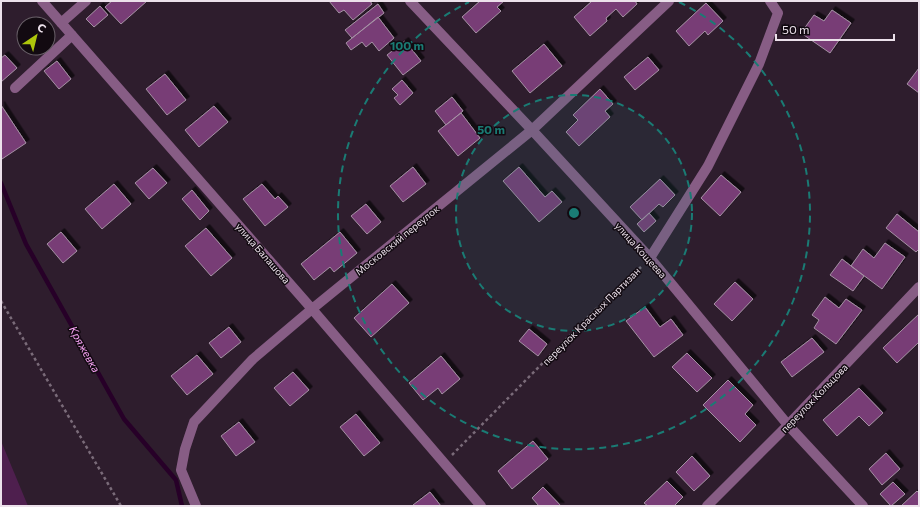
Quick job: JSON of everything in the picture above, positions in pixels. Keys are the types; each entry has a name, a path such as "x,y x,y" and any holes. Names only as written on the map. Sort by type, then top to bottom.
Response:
{"street":[{"name":"улица Балашова","path":"42,1 481,506"},
{"path":"62,23 86,1"},
{"name":"улица Кощеева","path":"410,1 650,258 788,425 863,506"},
{"name":"Московский переулок","path":"196,506 181,470 185,449 194,422 253,359 532,130 670,1"},
{"path":"650,258 708,166 759,64 778,13 770,1"},
{"path":"15,88 72,35"},
{"name":"переулок Кольцова","path":"707,506 788,425 919,287"}],"path":[{"name":"переулок Красных Партизан","path":"445,463 596,309 650,258"},
{"path":"1,301 121,506"}],"shaded area":[{"path":"1,441 28,506 1,506"}],"building":[{"path":"112,1 147,1 121,24 105,7"},
{"path":"329,1 370,1 372,4 353,20 344,10 339,13"},
{"path":"480,1 504,1 497,7 501,11 476,33 462,17"},
{"path":"590,1 635,1 637,4 623,17 616,9 606,18 607,21 590,36 574,17 591,2"},
{"path":"706,3 723,21 708,35 705,31 689,46 676,31"},
{"path":"378,4 384,13 352,38 345,30"},
{"path":"100,6 108,15 94,27 86,19"},
{"path":"832,10 851,23 830,53 801,33 814,15 824,21"},
{"path":"378,17 394,38 379,51 372,42 366,47 362,42 351,50 346,43"},
{"path":"405,41 421,61 403,75 387,55"},
{"path":"544,44 562,66 530,93 512,71"},
{"path":"5,55 17,68 1,82 1,58"},
{"path":"648,57 659,70 635,90 624,77"},
{"path":"57,61 71,79 59,89 44,71"},
{"path":"919,68 919,93 907,84"},
{"path":"165,74 186,100 167,115 146,89"},
{"path":"402,80 413,93 400,105 394,98 398,95 392,89"},
{"path":"600,89 613,104 605,111 610,117 579,146 566,132 578,120 573,115"},
{"path":"452,97 463,111 446,125 435,111"},
{"path":"1,105 26,143 2,159 1,157"},
{"path":"214,106 228,122 199,147 185,130"},
{"path":"461,113 480,138 458,156 438,131"},
{"path":"413,167 426,184 403,202 390,186"},
{"path":"519,167 545,197 552,191 562,202 539,222 503,181"},
{"path":"153,168 167,183 149,199 135,183"},
{"path":"721,175 741,192 720,216 701,198"},
{"path":"660,179 675,195 663,207 659,204 642,220 630,207"},
{"path":"114,184 131,204 102,229 85,209"},
{"path":"262,184 275,199 278,196 288,207 265,226 243,199"},
{"path":"192,190 209,211 200,220 182,199"},
{"path":"366,204 381,222 367,234 351,216"},
{"path":"649,213 656,221 644,232 637,224"},
{"path":"897,214 919,232 919,249 916,252 886,228"},
{"path":"206,228 232,258 211,276 185,246"},
{"path":"61,232 77,251 63,263 47,244"},
{"path":"340,232 357,253 334,272 330,267 314,280 301,264"},
{"path":"885,243 905,257 882,289 851,266 863,249 874,258"},
{"path":"842,259 864,276 853,291 830,275"},
{"path":"735,282 753,299 732,321 714,304"},
{"path":"392,284 409,303 371,337 354,318"},
{"path":"825,297 839,308 846,299 862,310 836,344 814,328 819,320 812,315"},
{"path":"645,307 660,327 671,319 683,335 654,357 626,321"},
{"path":"919,314 919,342 897,363 883,348"},
{"path":"229,327 241,342 221,358 209,343"},
{"path":"529,329 547,344 538,356 519,341"},
{"path":"812,338 824,352 792,377 781,362"},
{"path":"687,353 712,378 697,392 672,367"},
{"path":"197,355 213,374 187,395 171,376"},
{"path":"441,356 460,379 442,394 438,388 423,400 409,383"},
{"path":"293,372 309,390 290,406 274,388"},
{"path":"728,380 753,405 745,414 756,425 740,442 703,405"},
{"path":"859,388 883,413 869,426 859,416 837,436 823,420"},
{"path":"356,414 380,443 364,456 340,427"},
{"path":"239,422 255,442 236,456 221,436"},
{"path":"533,441 548,459 512,489 498,471"},
{"path":"886,453 900,469 882,485 869,469"},
{"path":"692,456 710,476 694,491 676,472"},
{"path":"667,481 683,497 674,506 648,506 644,503"},
{"path":"893,482 905,494 891,506 880,494"},
{"path":"543,487 561,506 539,506 532,498"},
{"path":"917,491 919,493 919,506 901,506"},
{"path":"430,492 441,506 413,506 413,505"}],"waterway":[{"name":"Кряжевка","path":"1,183 26,244 124,419 176,480 182,506"}]}
